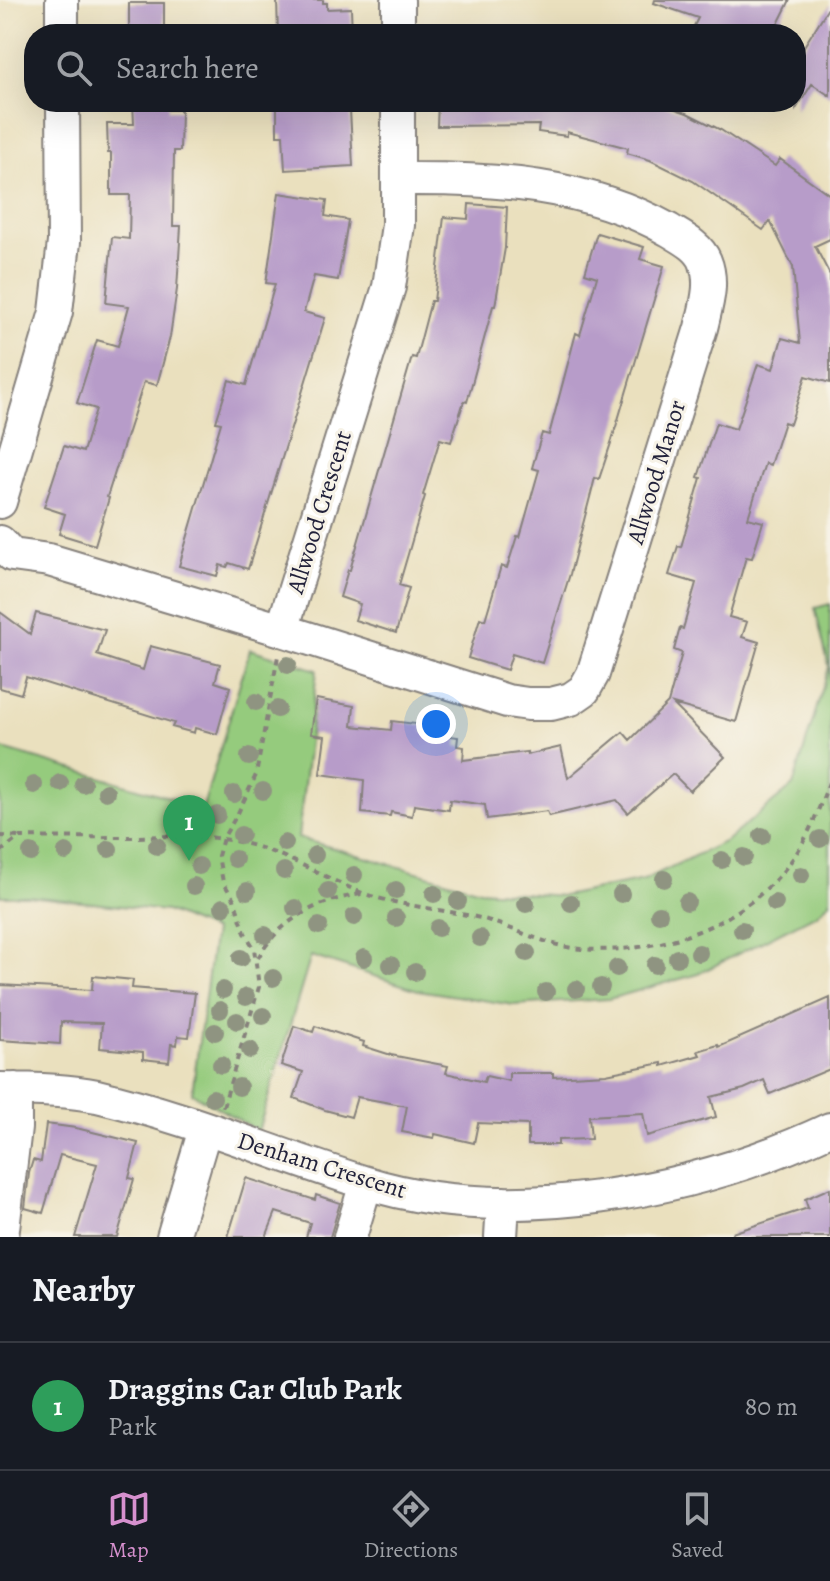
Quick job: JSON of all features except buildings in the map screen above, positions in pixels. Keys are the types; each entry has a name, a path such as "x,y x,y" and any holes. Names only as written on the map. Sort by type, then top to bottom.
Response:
{"street":[{"path":"62,0 62,24"},
{"path":"398,0 398,24"},
{"path":"0,502 56,312 64,242 63,112"},
{"name":"Allwood Crescent","path":"292,634 396,256 400,179 398,112"},
{"name":"Allwood Manor","path":"292,634 507,701 551,704 571,699 584,690 593,674 701,328 710,274 704,257 688,240 657,223 611,204 567,191 515,182 400,179"},
{"path":"0,542 12,555 49,560 292,634"},
{"path":"2,1237 15,1128 8,1089"},
{"name":"Denham Crescent","path":"8,1089 95,1096 217,1132 366,1183 451,1201 503,1203 609,1194 668,1184 719,1171 830,1129"},
{"path":"173,1237 217,1132"},
{"path":"350,1237 366,1183"},
{"path":"501,1237 503,1203"}],"path":[{"path":"217,1132 234,1115 222,1111 259,987 257,960 234,899 223,882 218,856 223,838 256,775 278,652 294,657 292,634"},
{"path":"0,836 223,838 290,859 363,893 483,919 580,949 648,946 714,925 768,888 791,862 809,831 830,780"},
{"path":"0,852 20,837"},
{"path":"257,960 271,938 297,916 324,902 363,893"}],"green space":[{"path":"830,604 830,902 817,914 698,974 609,999 514,1005 418,990 311,956 258,1131 192,1093 214,931 166,911 28,896 0,896 0,748 203,807 250,649 317,670 298,838 480,890 563,896 644,880 726,841 793,786 829,667 815,608"}],"place":[{"name":"Draggins Car Club Park","path":"189,861"}]}
